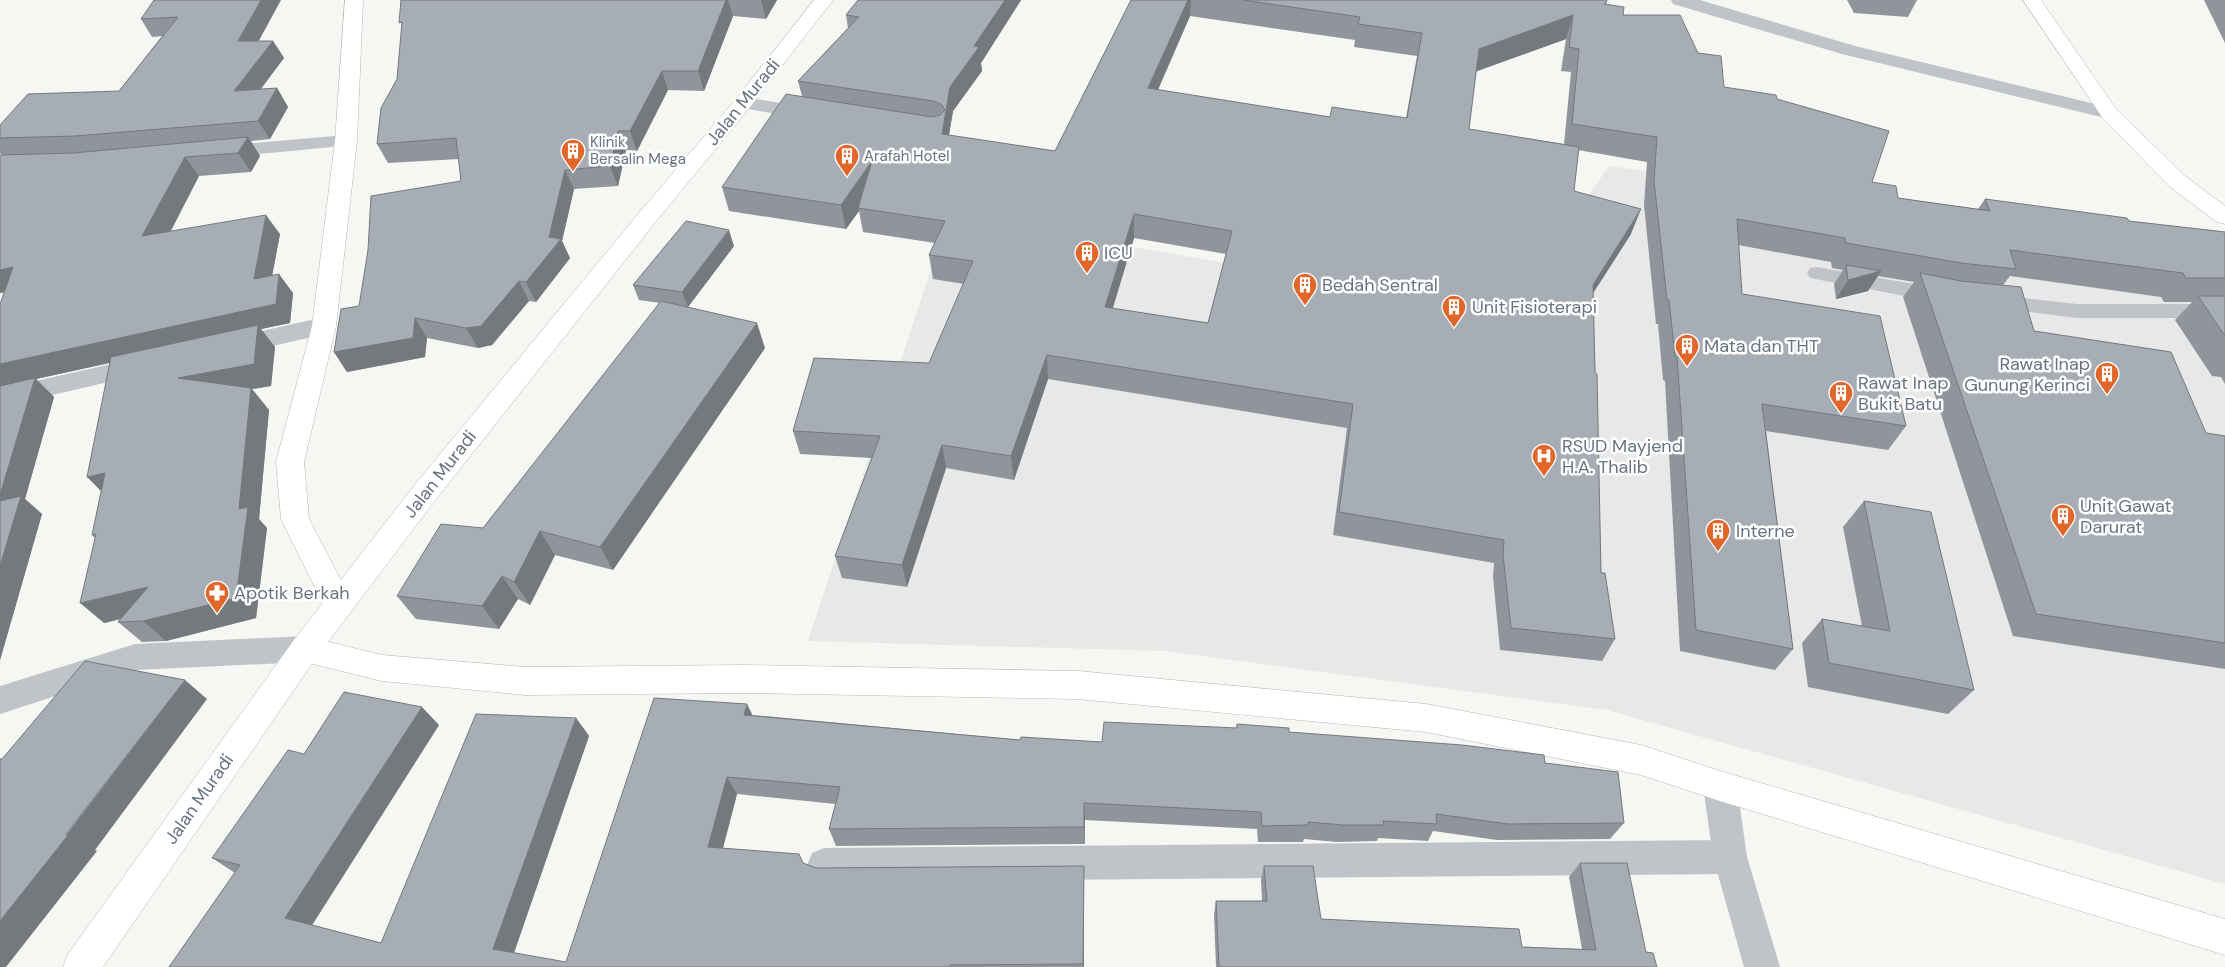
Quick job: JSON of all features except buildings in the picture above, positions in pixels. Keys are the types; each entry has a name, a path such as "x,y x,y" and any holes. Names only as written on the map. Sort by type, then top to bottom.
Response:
{"main road":[{"path":"339,605 295,519 290,462 324,326 346,141 354,0"},
{"name":"Jalan Muradi","path":"81,967 305,648 427,490 620,250 743,103 824,0"},
{"path":"2032,0 2109,113 2177,181 2225,217"},
{"path":"305,648 382,668 526,681 745,678 1078,685 1416,717 1641,760 1720,786 2225,937"}],"street":[{"path":"1680,0 1849,50 2109,113"},
{"path":"743,103 830,117"},
{"path":"198,154 346,141"},
{"path":"210,351 324,326"},
{"path":"0,398 162,362"},
{"path":"0,700 135,657 305,648"},
{"path":"1720,786 1730,857 1762,967"},
{"path":"824,865 1730,857"}],"lane":[{"path":"1817,273 1953,297"},
{"path":"1982,300 2077,311 2225,311"}],"shaded area":[{"name":"RSUD Mayjend H.A. Thalib","path":"1609,166 2225,252 2225,884 1607,710 1165,651 808,641 949,215 1507,312"}],"place":[{"name":"Klinik Bersalin Mega","path":"573,172"},
{"name":"Arafah Hotel","path":"847,177"},
{"name":"ICU","path":"1087,274"},
{"name":"Bedah Sentral","path":"1305,306"},
{"name":"Unit Fisioterapi","path":"1454,328"},
{"name":"Mata dan THT","path":"1687,367"},
{"name":"Rawat Inap Gunung Kerinci","path":"2107,395"},
{"name":"Rawat Inap Bukit Batu","path":"1841,414"},
{"name":"RSUD Mayjend H.A. Thalib","path":"1544,477"},
{"name":"Unit Gawat Darurat","path":"2063,537"},
{"name":"Interne","path":"1718,552"},
{"name":"Apotik Berkah","path":"217,614"}]}
